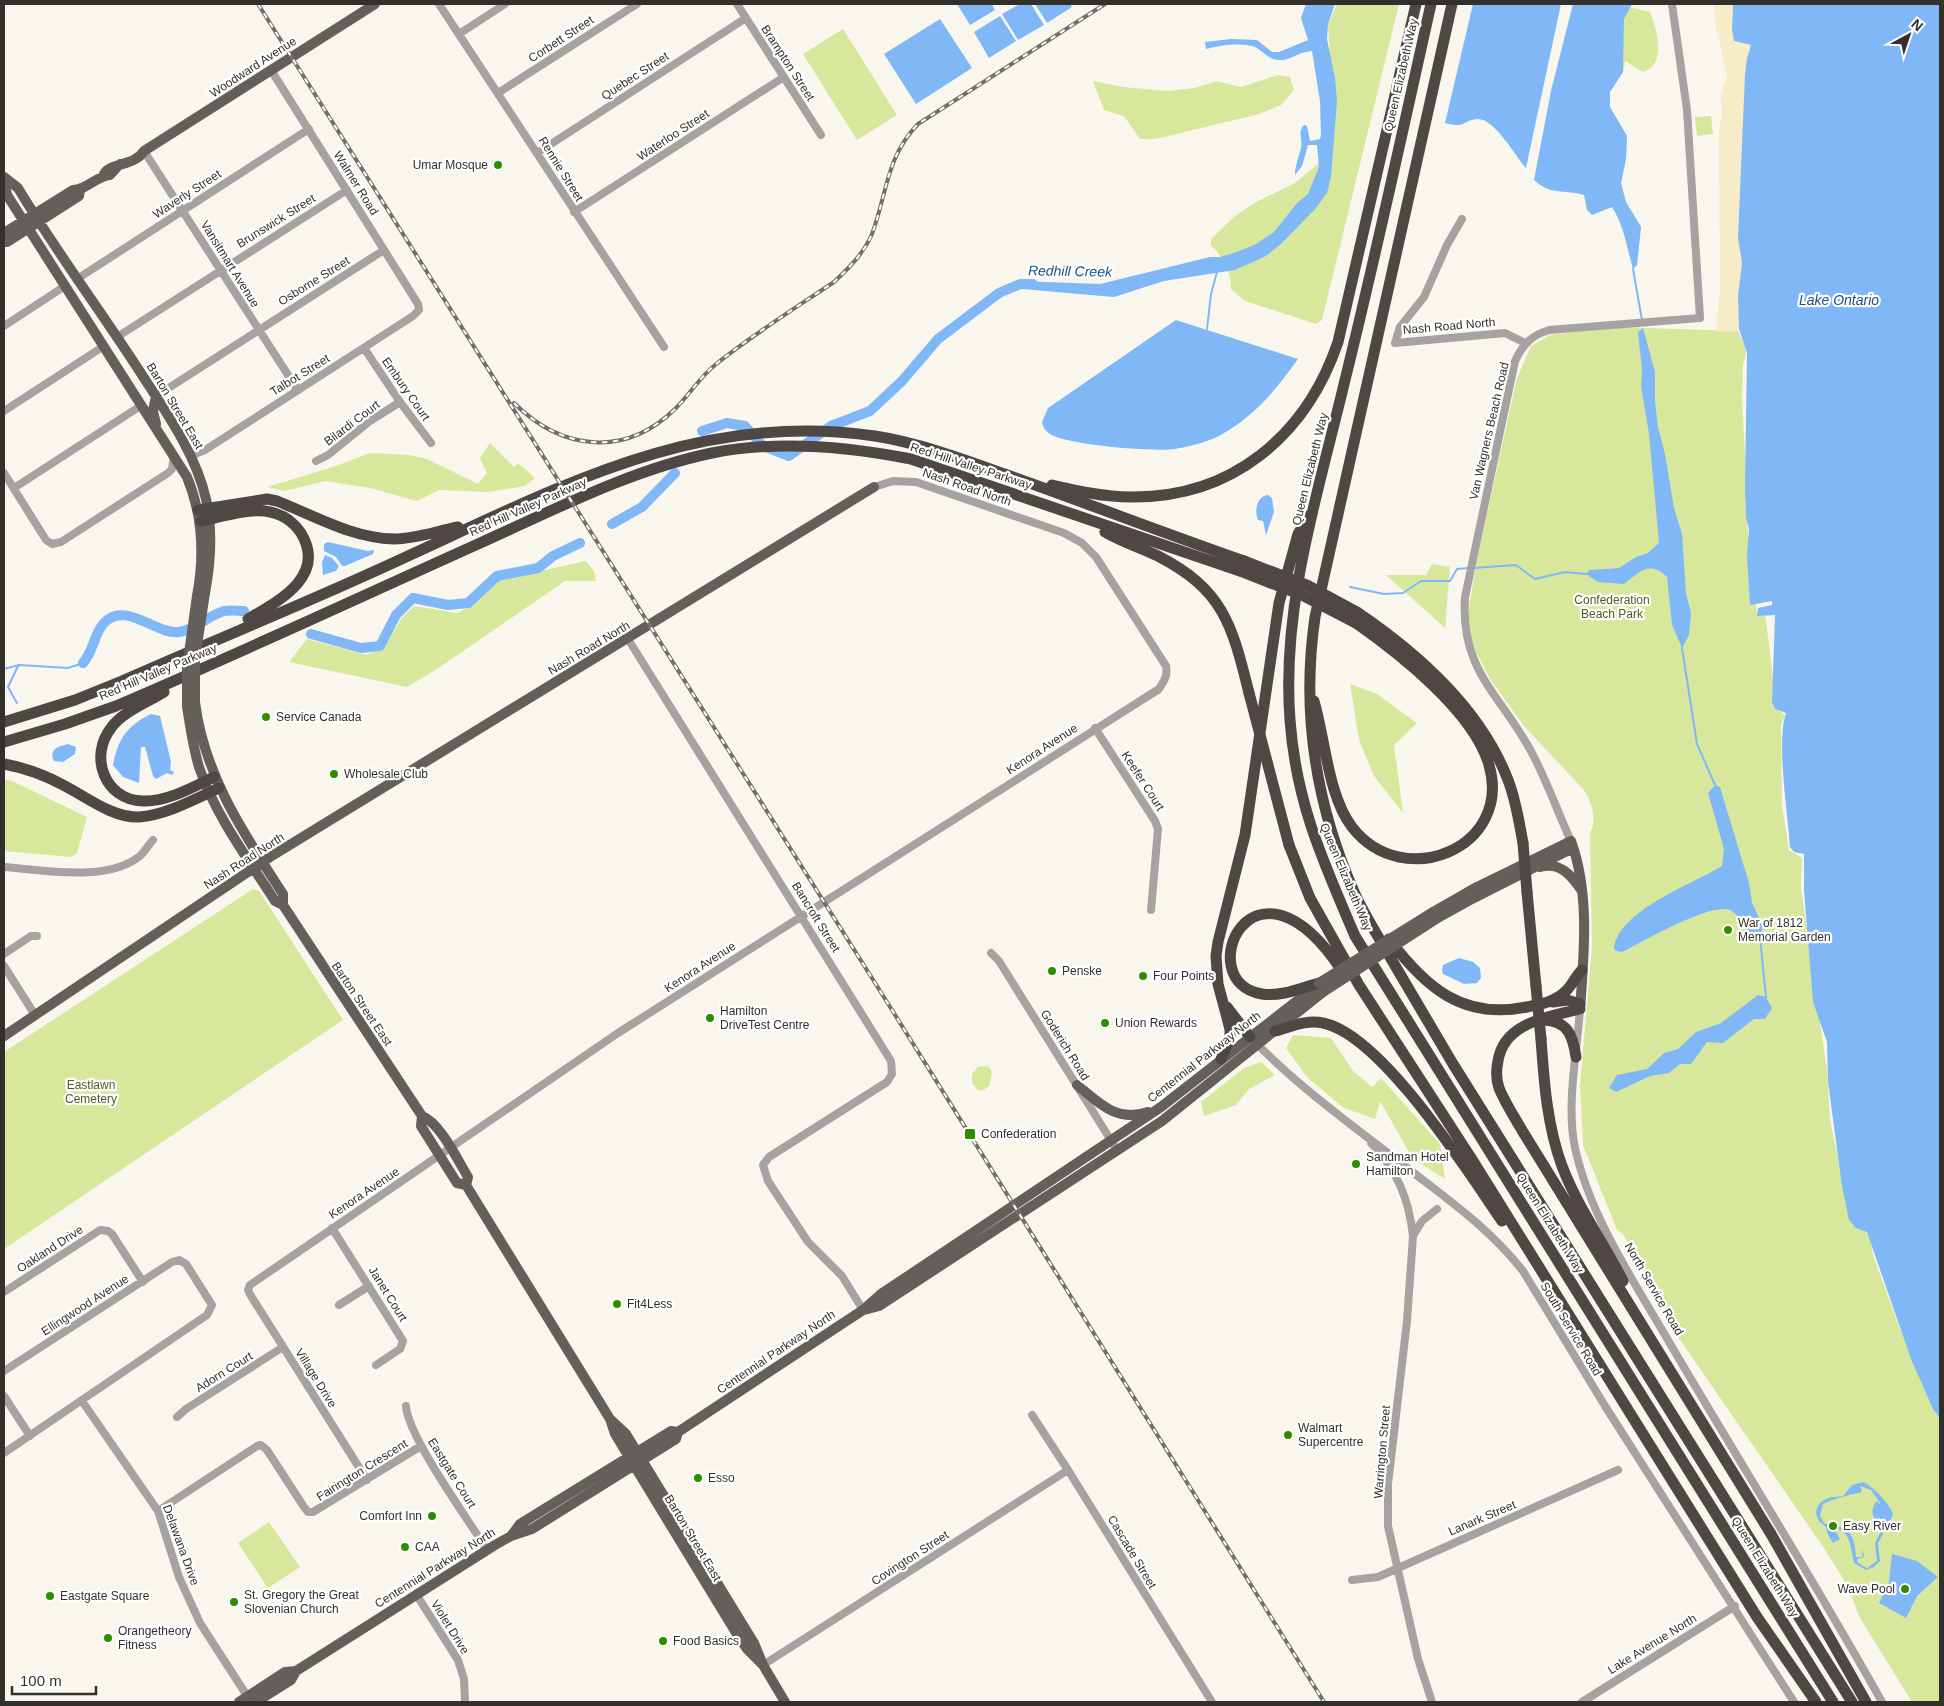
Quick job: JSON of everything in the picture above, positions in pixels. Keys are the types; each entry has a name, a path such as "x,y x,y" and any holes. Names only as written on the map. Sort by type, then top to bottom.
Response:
{"highway":[{"path":"1018,479 1032,480 1104,495 1155,496 1185,492 1227,477 1259,458 1280,440 1303,414 1324,379 1338,342 1368,204 1416,4"},
{"name":"Queen Elizabeth Way","path":"1431,4 1369,283 1304,554 1291,637 1288,680 1290,720 1294,758 1306,814 1313,838 1355,936 1833,1702"},
{"name":"Queen Elizabeth Way","path":"1452,5 1326,562 1311,643 1309,685 1313,748 1320,787 1333,836 1355,894 1453,1064 1852,1702"},
{"name":"Red Hill Valley Parkway","path":"4,722 75,700 618,463 695,442 752,432 819,431 877,436 922,448 1018,479"},
{"name":"Red Hill Valley Parkway","path":"4,742 108,709 181,678 505,531 647,470 714,453 757,448 816,446 874,452 911,459 1085,519"},
{"path":"1018,479 1242,566 1304,596 1356,618 1421,661 1456,697 1474,720 1496,754 1508,780 1523,843 1545,1094 1555,1144 1562,1168 1623,1281 1628,1302"},
{"path":"204,515 267,499 277,501 349,531 394,539 468,527"},
{"path":"1221,1059 1230,1038 1230,1029 1218,984 1216,956 1245,835 1279,603 1298,534 1315,508"},
{"path":"204,515 258,511 276,514 294,524 300,531 308,550 305,573 292,590 224,636"},
{"path":"1085,519 1242,566"},
{"path":"1085,519 1108,533 1184,571 1208,591 1230,624 1289,845 1310,898 1359,985 1527,1248 1747,1602 1816,1702"},
{"path":"1309,685 1321,727 1330,773 1340,803 1351,825 1368,844 1379,851 1401,859 1428,859 1454,850 1474,833 1488,811 1492,787 1489,766 1480,744 1448,702 1424,677 1356,618"},
{"path":"181,678 111,728 100,752 101,768 106,779 118,792 141,801 168,796 210,779"},
{"path":"4,764 30,769 114,812 132,816 161,812 215,791"},
{"path":"1355,894 1368,903 1403,958 1428,982 1458,1002 1470,1007 1494,1011 1567,1000 1580,1006"},
{"path":"1321,988 1273,995 1252,991 1237,978 1232,968 1230,950 1236,934 1245,922 1258,915 1272,913 1288,917 1313,934 1344,974 1359,985"},
{"path":"1549,1002 1566,991 1582,970"},
{"path":"1222,1000 1254,1041"},
{"path":"1580,1006 1519,1028 1506,1042 1498,1059 1497,1078 1500,1089 1522,1132 1771,1534 1866,1702"},
{"path":"1540,1020 1559,1023 1569,1030 1573,1038 1576,1057"},
{"path":"1271,1027 1305,1022 1322,1023 1340,1029 1357,1041 1416,1101 1444,1136 1502,1222 1527,1248"}],"main road":[{"name":"Woodward Avenue","path":"4,242 73,190 80,190 103,176 105,170 111,166 118,167 140,156 144,151 376,4"},
{"name":"Barton Street East","path":"4,177 18,188 156,396 190,456 199,477 204,515 201,594 186,668 195,750 215,791 258,865 283,894 283,905 422,1116 431,1120 450,1148 468,1177 466,1185 610,1419 626,1434 635,1458 678,1529 754,1643 763,1665 785,1702"},
{"name":"Barton Street East","path":"4,181 7,195 187,477 204,515"},
{"name":"Woodward Avenue","path":"4,234 26,225"},
{"path":"126,380 146,396 156,396 153,410 161,438"},
{"name":"Nash Road North","path":"4,1036 258,865 874,487"},
{"name":"Centennial Parkway North","path":"1435,916 1532,868 1572,845"},
{"name":"Centennial Parkway North","path":"863,1310 879,1306 1162,1121 1254,1041 1321,988 1435,916 1480,885 1572,845"},
{"name":"North Service Road","path":"1572,845 1583,892 1580,1006"},
{"path":"1532,868 1555,865 1567,872 1583,892"},
{"name":"Centennial Parkway North","path":"248,1701 291,1680 296,1671 511,1536 520,1524 635,1458 676,1439 678,1432 863,1310 881,1294 1161,1107 1221,1059 1254,1041"},
{"path":"1077,1085 1108,1111 1117,1115 1137,1115 1161,1107"},
{"name":"Barton Street East","path":"422,1116 421,1126 457,1183 466,1185"}],"street":[{"name":"Rennie Street","path":"439,4 664,347"},
{"path":"458,34 505,4"},
{"name":"Corbett Street","path":"498,93 637,4"},
{"name":"Brampton Street","path":"737,4 821,135"},
{"path":"1525,343 1540,333 1550,330 1700,318 1687,110 1672,4"},
{"name":"Quebec Street","path":"537,153 746,18"},
{"name":"Walmer Road","path":"272,70 418,304 419,310"},
{"name":"Waterloo Street","path":"574,212 784,77"},
{"name":"Waverly Street","path":"77,279 309,130"},
{"name":"Vansitmart Avenue","path":"144,151 297,389"},
{"name":"Brunswick Street","path":"117,337 347,190"},
{"name":"Nash Road North","path":"1462,219 1447,245 1424,298 1400,327 1395,343 1505,333 1525,343"},
{"name":"Osborne Street","path":"156,396 384,250"},
{"path":"4,326 65,286"},
{"name":"Talbot Street","path":"190,456 205,450 297,389 364,348 419,310"},
{"name":"Van Wagners Beach Road","path":"1525,343 1516,361 1471,564 1464,618 1465,637 1473,661 1534,757 1572,845"},
{"path":"4,411 104,346"},
{"name":"Embury Court","path":"364,348 400,402 431,443"},
{"name":"Bilardi Court","path":"316,461 328,455 370,421 400,402"},
{"path":"14,488 142,405"},
{"path":"4,473 46,540 52,544 61,542 168,473 172,469 174,457"},
{"name":"Nash Road North","path":"874,487 893,481 916,482 1064,533 1082,544 1096,557 1167,672"},
{"name":"Bancroft Street","path":"628,639 802,914 892,1061 892,1074 882,1086 769,1157 763,1165 768,1181 808,1242 842,1276 863,1310"},
{"name":"Kenora Avenue","path":"248,1288 253,1282 618,1033 802,914 892,860 1158,689 1167,672"},
{"name":"Keefer Court","path":"1095,728 1155,821 1158,829 1151,910"},
{"path":"4,867 64,872 113,868 142,854 154,840"},
{"path":"4,954 31,936 37,936"},
{"name":"Goderich Road","path":"991,953 998,961 1117,1150"},
{"path":"4,966 35,1015"},
{"name":"North Service Road","path":"1580,1006 1573,1101 1575,1148 1589,1193 1606,1230 1693,1383 1834,1618 1882,1702"},
{"name":"South Service Road","path":"1254,1041 1289,1075 1477,1221 1518,1265 1794,1702"},
{"name":"Warrington Street","path":"1357,1128 1384,1156 1401,1183 1410,1211 1413,1236 1407,1321 1388,1484 1388,1526 1399,1566 1418,1659 1432,1702"},
{"path":"1413,1236 1422,1220 1437,1209"},
{"name":"Janet Court","path":"332,1228 403,1341 400,1349 376,1365"},
{"name":"Oakland Drive","path":"4,1292 100,1230 108,1231 112,1234 143,1282"},
{"name":"Ellingwood Avenue","path":"4,1371 172,1262 179,1260 186,1264 212,1305 207,1315 82,1401"},
{"path":"339,1305 369,1286"},
{"name":"Village Drive","path":"248,1288 250,1296 367,1480"},
{"name":"Adorn Court","path":"177,1417 186,1409 283,1347"},
{"path":"4,1396 30,1436"},
{"path":"4,1453 82,1401"},
{"name":"Delawana Drive","path":"82,1401 158,1510 179,1577 200,1623 248,1701"},
{"name":"Eastgate Court","path":"406,1406 407,1415 421,1446 488,1550"},
{"name":"Cascade Street","path":"1032,1415 1212,1702"},
{"name":"Fairington Crescent","path":"158,1510 261,1445 267,1450 308,1512 316,1512 421,1446"},
{"name":"Covington Street","path":"763,1665 1068,1470"},
{"name":"Lanark Street","path":"1352,1580 1378,1576 1618,1470"},
{"name":"Violet Drive","path":"416,1594 458,1660 464,1679 465,1702"},
{"name":"Lake Avenue North","path":"1582,1702 1734,1606"}],"green space":[{"path":"1337,4 1399,4 1322,320 1316,324 1245,301 1231,289 1228,270 1220,255 1211,245 1211,239 1235,216 1256,202 1295,183 1318,164 1329,133 1332,88 1328,24"},
{"path":"1632,4 1630,7 1650,12 1658,45 1658,54 1655,62 1651,68 1643,72 1625,61 1623,72 1610,92 1610,107 1627,136 1626,159 1621,183 1626,202 1641,227 1637,265 1633,269 1621,221 1612,207 1592,215 1587,210 1585,195 1579,194 1589,185 1605,26"},
{"path":"843,29 897,115 857,140 803,54"},
{"path":"1278,75 1290,77 1294,90 1281,105 1259,114 1156,139 1140,139 1124,116 1104,110 1093,81 1123,87 1167,91 1194,88 1217,81 1241,87"},
{"path":"1711,116 1713,134 1697,136 1695,117"},
{"name":"Confederation Beach Park","path":"1618,327 1738,331 1745,346 1742,399 1747,489 1745,504 1757,614 1765,613 1777,708 1785,716 1781,725 1782,806 1789,850 1802,858 1801,887 1827,1071 1830,1120 1846,1196 1854,1222 1870,1235 1873,1255 1900,1329 1940,1412 1940,1702 1912,1702 1860,1618 1847,1585 1824,1548 1678,1337 1623,1234 1617,1230 1583,1145 1580,1086 1592,946 1590,832 1593,822 1592,810 1589,798 1583,789 1524,726 1490,679 1471,642 1468,612 1477,560 1517,378 1531,346 1550,335"},
{"path":"490,443 514,467 518,463 535,478 525,486 488,492 439,490 417,501 370,488 325,481 285,491 267,487 336,466 370,453 409,455 427,459 478,484 487,473 480,458"},
{"path":"586,561 594,571 596,581 565,581 440,667 407,687 289,662 307,639 366,655 385,647 401,619 414,606 458,613 475,602 500,580"},
{"path":"1432,564 1450,567 1445,628 1386,575 1426,575"},
{"path":"1350,684 1377,694 1417,723 1394,745 1403,813 1374,776 1359,740"},
{"path":"4,780 10,780 87,817 77,853 71,857 4,851"},
{"name":"Eastlawn Cemetery","path":"253,889 259,891 343,1020 4,1249 4,1052"},
{"path":"1293,1035 1331,1038 1353,1071 1372,1087 1381,1078 1440,1144 1445,1179 1413,1159 1380,1101 1375,1119 1344,1108 1308,1078 1286,1048"},
{"path":"1261,1062 1275,1075 1249,1089 1236,1105 1204,1116 1201,1102 1244,1068"},
{"path":"986,1066 990,1068 992,1073 989,1086 982,1091 978,1090 972,1083 972,1074 978,1067"},
{"path":"269,1522 300,1567 268,1588 238,1543"}],"sand":[{"path":"1714,4 1733,4 1732,29 1737,42 1751,45 1747,58 1738,238 1742,263 1738,295 1739,329 1732,332 1716,331 1720,290 1719,132 1722,115 1721,95 1727,75 1715,23"}],"water":[{"path":"957,4 992,4 995,10 970,25"},
{"path":"1020,4 1031,4 1044,25 1018,40 1002,14"},
{"path":"1035,4 1070,4 1072,7 1047,23"},
{"path":"1306,4 1335,4 1328,24 1327,39 1335,78 1337,101 1331,177 1327,193 1316,208 1282,243 1266,256 1235,270 1164,281 1114,297 1022,289 1019,281 1100,284 1210,257 1220,257 1256,244 1274,232 1297,203 1308,194 1319,167 1317,145 1308,145 1302,166 1295,175 1301,148 1302,128 1304,125 1307,126 1310,141 1320,139 1321,135 1320,101 1312,51 1283,60 1275,60 1252,46 1229,45 1206,49 1205,42 1231,39 1257,40 1272,52 1279,52 1308,40 1301,18"},
{"path":"1473,4 1561,4 1526,168 1498,131 1484,121 1478,119 1461,125 1445,123"},
{"path":"1573,4 1632,4 1624,19 1623,72 1610,92 1610,107 1627,136 1626,159 1621,183 1626,202 1641,227 1637,265 1633,269 1622,229 1612,207 1592,215 1587,210 1584,195 1552,190 1534,180 1551,91"},
{"name":"Lake Ontario","path":"1733,4 1940,4 1940,1418 1933,1409 1911,1359 1867,1232 1856,1228 1849,1220 1842,1186 1828,1082 1827,1042 1813,1002 1804,891 1804,854 1794,852 1790,847 1782,760 1783,726 1786,713 1775,709 1772,702 1775,615 1757,616 1758,608 1772,605 1772,601 1750,605 1747,557 1749,529 1746,518 1745,487 1747,353 1739,329 1738,295 1742,263 1738,238 1745,74 1751,45 1734,41 1732,29"},
{"path":"1000,16 1016,41 989,58 974,32"},
{"path":"940,19 972,68 916,104 884,54"},
{"path":"1176,320 1298,359 1272,393 1253,412 1219,436 1197,444 1164,450 1111,447 1059,438 1046,430 1042,422 1048,408"},
{"path":"1643,328 1655,372 1655,401 1658,427 1665,454 1674,508 1682,534 1686,593 1691,613 1689,635 1682,648 1672,625 1667,577 1661,572 1655,569 1645,570 1624,584 1598,582 1586,574 1590,570 1619,568 1636,557 1648,553 1659,543 1649,434 1641,386 1642,370 1638,332"},
{"path":"1268,495 1272,498 1274,512 1266,535 1263,521 1258,520 1257,504 1261,498"},
{"path":"328,542 368,551 374,550 373,554 342,566 336,557 324,551 324,544"},
{"path":"325,555 332,558 339,566 336,571 323,575 322,562"},
{"path":"151,714 160,716 171,762 170,770 174,772 172,775 167,773 156,779 153,776 145,747 141,747 139,783 123,777 113,765 124,735 135,724"},
{"path":"68,744 76,747 75,754 63,762 54,761 53,751 58,747"},
{"path":"1715,785 1720,787 1749,883 1752,903 1762,924 1762,934 1753,943 1735,914 1732,911 1723,909 1695,916 1622,952 1616,951 1614,948 1619,934 1643,910 1722,866 1724,849 1708,793"},
{"path":"1459,958 1473,962 1480,968 1481,978 1477,983 1464,984 1443,974 1443,965"},
{"path":"1758,995 1766,997 1772,1008 1765,1019 1754,1019 1723,1043 1707,1042 1691,1064 1680,1064 1669,1073 1650,1076 1616,1092 1609,1088 1617,1075 1647,1069 1664,1053 1678,1049 1696,1032 1721,1023"},
{"name":"Easy River","path":"1863,1482 1867,1484 1881,1496 1893,1515 1878,1543 1880,1561 1874,1567 1866,1570 1854,1563 1851,1545 1846,1535 1838,1529 1831,1527 1830,1531 1835,1530 1840,1539 1833,1543 1826,1527 1819,1521 1816,1513 1822,1501 1843,1496 1852,1485","holes":["1860,1486 1871,1490 1880,1503 1877,1501 1875,1504 1873,1515 1879,1522 1879,1516 1883,1527 1875,1543 1877,1561 1867,1568 1858,1563 1857,1559 1864,1557 1863,1549 1862,1557 1856,1557 1851,1535 1845,1529 1824,1523 1820,1516 1823,1504 1860,1493 1862,1490"]},
{"name":"Wave Pool","path":"1892,1554 1917,1561 1938,1577 1917,1596 1906,1618 1879,1603 1889,1582"}],"waterway":[{"path":"1633,269 1642,320"},
{"path":"1207,329 1211,294 1217,272"},
{"name":"Redhill Creek","path":"702,431 727,423 745,426 763,446 789,456 831,426 870,411 902,381 938,339 999,293 1020,284 1033,284"},
{"name":"Redhill Creek","path":"612,524 642,507 675,473"},
{"name":"Redhill Creek","path":"311,634 361,648 380,646 396,615 413,598 448,605 468,603 497,576 538,568 553,556 580,543"},
{"path":"1473,568 1516,565 1535,579 1565,572 1586,574"},
{"path":"1350,587 1384,594 1403,593 1421,581 1450,581 1457,569 1469,568"},
{"name":"Redhill Creek","path":"83,663 90,653 101,627 112,617 121,615 131,617 170,632 179,632 185,631 224,611 244,611"},
{"path":"1682,648 1697,744 1715,785"},
{"name":"Redhill Creek","path":"4,669 19,665 68,668 83,663"},
{"path":"17,703 8,687 18,666"},
{"path":"1760,938 1766,997"}],"railway":[{"path":"258,4 877,986 1324,1702"},
{"path":"514,403 533,419 553,431 573,439 594,442 615,441 636,435 657,424 676,408 715,365 758,333 834,282 856,260 872,234 899,149 918,124 1105,4"}],"place":[{"name":"Umar Mosque","path":"498,165"},
{"name":"Service Canada","path":"266,717"},
{"name":"Wholesale Club","path":"334,774"},
{"name":"War of 1812 Memorial Garden","path":"1728,930"},
{"name":"Penske","path":"1052,971"},
{"name":"Four Points","path":"1143,976"},
{"name":"Hamilton DriveTest Centre","path":"710,1018"},
{"name":"Union Rewards","path":"1105,1023"},
{"name":"Confederation","path":"970,1134"},
{"name":"Sandman Hotel Hamilton","path":"1356,1164"},
{"name":"Fit4Less","path":"617,1304"},
{"name":"Walmart Supercentre","path":"1288,1435"},
{"name":"Esso","path":"698,1478"},
{"name":"Comfort Inn","path":"432,1516"},
{"name":"Easy River","path":"1833,1526"},
{"name":"CAA","path":"405,1547"},
{"name":"Wave Pool","path":"1905,1589"},
{"name":"Eastgate Square","path":"50,1596"},
{"name":"St. Gregory the Great Slovenian Church","path":"234,1602"},
{"name":"Orangetheory Fitness","path":"108,1638"},
{"name":"Food Basics","path":"663,1641"}]}
